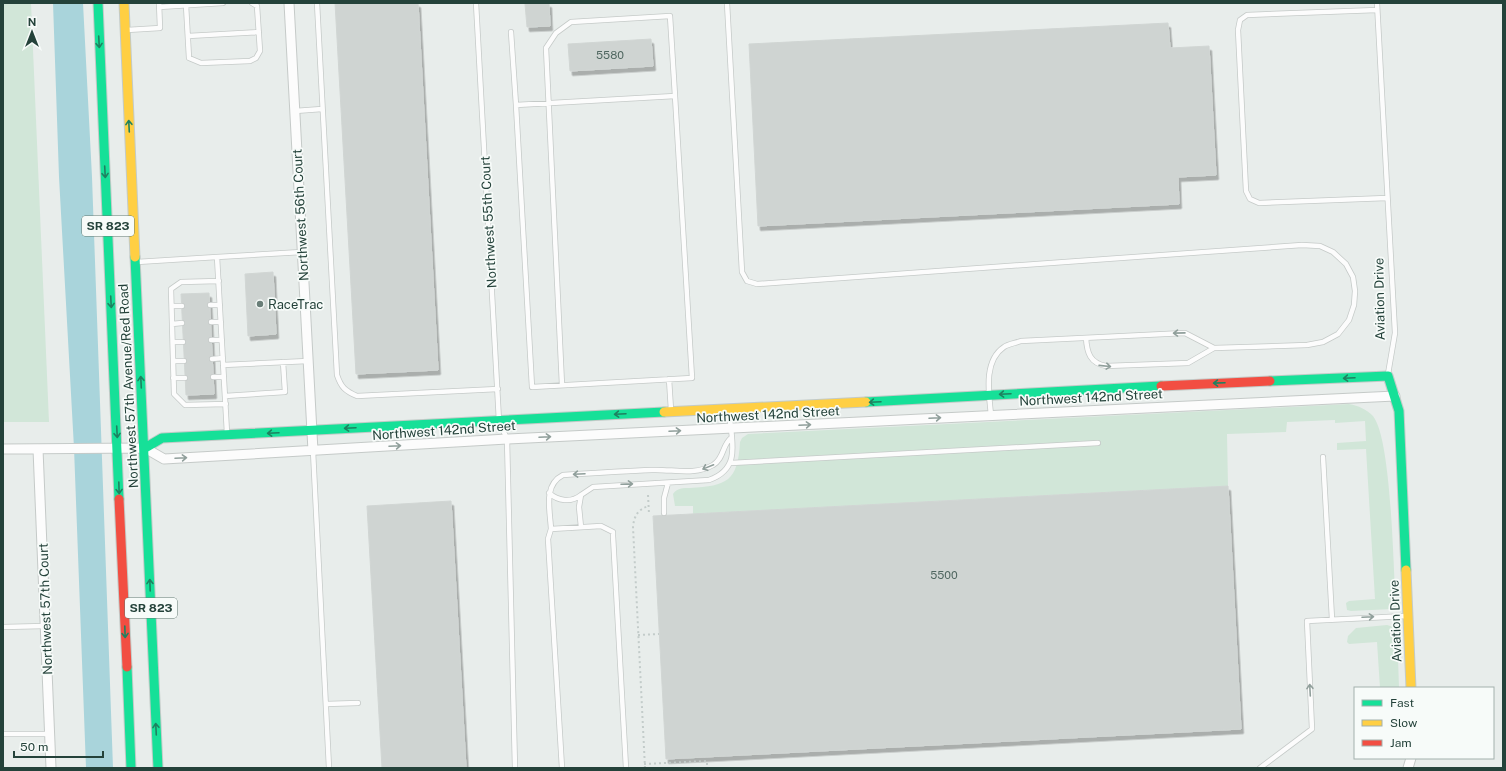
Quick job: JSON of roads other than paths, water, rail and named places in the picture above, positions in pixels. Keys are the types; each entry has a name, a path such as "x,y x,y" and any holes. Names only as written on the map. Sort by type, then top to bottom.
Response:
{"street":[{"name":"Northwest 57th Avenue/Red Road","path":"98,3 131,768"},
{"name":"Northwest 57th Avenue/Red Road","path":"124,3 135,262 145,448 158,768"},
{"name":"Northwest 56th Court","path":"289,3 313,451"},
{"name":"Northwest 142nd Street","path":"3,450 145,448 162,438 671,411 1388,376"},
{"name":"Aviation Drive","path":"1388,376 1399,411 1411,687"},
{"name":"Northwest 142nd Street","path":"145,448 164,459 506,439 730,433 991,415 1395,396"},
{"name":"Northwest 57th Court","path":"38,449 51,768"}],"lane":[{"path":"125,30 160,28 159,5 223,3"},
{"path":"186,5 189,58 202,63 250,61 256,58 260,51 259,32 257,6 252,3"},
{"path":"317,3 337,376 342,388 357,396 498,389"},
{"name":"Northwest 55th Court","path":"476,3 499,421 506,439 514,768"},
{"path":"727,3 742,272 747,281 757,284 1302,245 1320,246 1333,252 1346,264 1353,277 1355,291 1354,305 1349,320 1338,334 1323,342 1307,345 1214,348 1188,363 1106,366 1098,365 1090,358 1086,338"},
{"name":"Aviation Drive","path":"1377,3 1395,333 1388,376"},
{"path":"1377,10 1247,15 1240,20 1238,30 1246,191 1250,199 1259,203 1388,198"},
{"path":"511,32 532,387 692,378 670,16 571,22 556,33 546,48 562,385"},
{"path":"188,36 259,32"},
{"path":"516,105 675,96"},
{"path":"295,111 322,109"},
{"path":"135,262 302,252"},
{"path":"217,257 227,435"},
{"path":"219,281 180,282 171,289 173,378 174,394 185,405 226,404"},
{"path":"210,305 220,305"},
{"path":"172,306 182,306"},
{"path":"210,322 221,322"},
{"path":"172,324 182,324"},
{"path":"991,415 989,395 990,369 994,357 1004,347 1021,341 1185,332 1214,348"},
{"path":"211,340 222,340"},
{"path":"172,342 183,342"},
{"path":"212,359 223,358"},
{"path":"173,361 184,361"},
{"path":"224,364 308,361"},
{"path":"225,396 285,392 283,362"},
{"path":"213,377 224,377"},
{"path":"173,378 185,378"},
{"path":"669,379 671,411"},
{"path":"549,493 561,500 572,500 593,487 709,480 719,477 731,463 734,445 730,433 728,409"},
{"path":"562,768 548,539 551,529 549,493 551,484 556,478 563,475 655,470 695,471 707,468 716,463 722,455 724,445 730,433"},
{"path":"731,463 1098,443"},
{"path":"313,451 329,768"},
{"path":"1323,457 1332,619"},
{"path":"664,513 664,498 668,483"},
{"path":"581,495 581,527"},
{"path":"551,529 601,526 613,532 626,768"},
{"path":"1260,768 1312,729 1307,621 1407,616"},
{"path":"3,627 45,626"},
{"path":"326,704 358,703"},
{"path":"3,734 50,734"}],"water":[{"path":"53,3 83,3 92,177 113,768 86,768 74,448 59,177"}],"place":[{"name":"RaceTrac","path":"260,304"}]}
